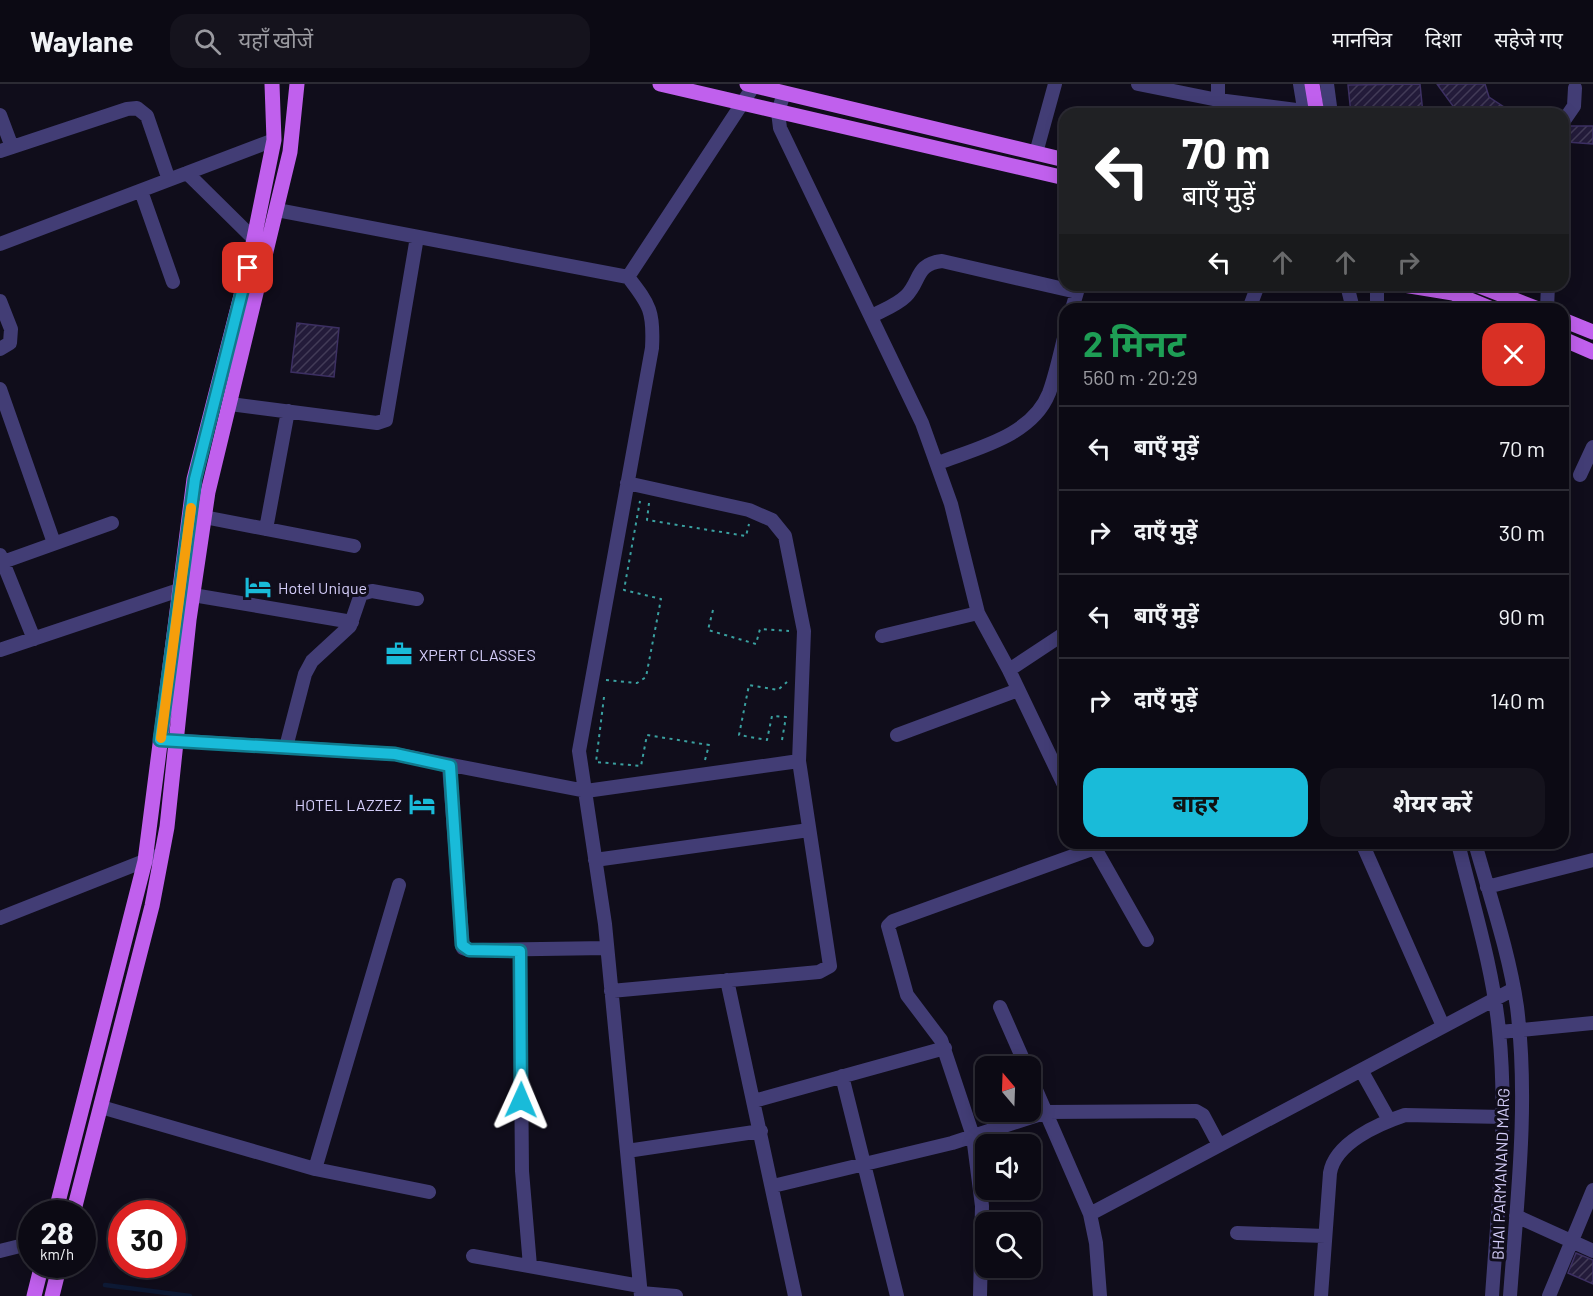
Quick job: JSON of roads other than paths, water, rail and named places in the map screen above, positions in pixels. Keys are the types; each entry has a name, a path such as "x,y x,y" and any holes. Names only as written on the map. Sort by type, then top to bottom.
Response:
{"main road":[{"path":"272,84 274,137"},
{"path":"77,1200 152,906 162,854 176,741 190,590 195,479 254,239 274,137 280,84"},
{"path":"59,1200 145,861 160,740 204,517 290,152 297,84"},
{"path":"296,101 304,84"},
{"path":"660,84 1059,177"},
{"path":"1309,108 1312,84"},
{"path":"752,85 1059,159"},
{"path":"1441,291 1453,293 1477,303"},
{"path":"1492,291 1523,303"},
{"path":"1569,322 1593,332"},
{"path":"1569,342 1593,352"},
{"path":"34,1296 38,1278"},
{"path":"52,1296 56,1278"}],"street":[{"path":"1036,153 1055,84"},
{"path":"1138,84 1273,108"},
{"path":"1218,84 1218,100"},
{"path":"1300,84 1307,108"},
{"path":"1327,84 1330,108"},
{"path":"628,277 743,104 752,85"},
{"path":"1569,114 1575,106 1575,88"},
{"path":"784,93 778,112 780,128 872,316 938,463 978,613 1009,669 1059,775"},
{"path":"0,115 6,149 127,108 137,108 147,116 169,180"},
{"path":"0,244 187,173 274,137"},
{"path":"187,173 254,239"},
{"path":"141,190 173,282"},
{"path":"277,210 628,277 645,298 654,320 652,348 579,751 607,948 641,1291"},
{"path":"230,404 377,423 386,420 417,237"},
{"path":"872,316 906,295 923,267 932,262 942,261 1059,284"},
{"path":"0,301 12,336 10,343 0,349"},
{"path":"938,463 1005,436 1028,424 1049,393 1059,356"},
{"path":"0,389 54,543"},
{"path":"266,529 288,411"},
{"path":"1580,475 1593,447"},
{"path":"611,991 819,972 830,966 798,761 804,631 785,536 772,520 750,510 627,483"},
{"path":"204,517 354,546"},
{"path":"34,639 5,580 1,558 112,523"},
{"path":"0,650 190,590 352,621"},
{"path":"286,747 305,674 312,662 340,638 352,621 357,600 366,591 417,599"},
{"path":"882,636 978,613"},
{"path":"1009,669 1059,637"},
{"path":"897,735 1018,690"},
{"path":"160,740 395,754 586,791 798,761"},
{"path":"450,766 462,945 469,950 607,948"},
{"path":"595,860 809,830"},
{"path":"980,1296 982,1206 973,1136 945,1048 907,995 887,932 890,923 1085,849"},
{"path":"1095,849 1147,940"},
{"path":"1365,849 1443,1026"},
{"name":"BHAI PARMANAND MARG","path":"1459,849 1495,997 1500,1032 1504,1117 1492,1296"},
{"name":"BHAI PARMANAND MARG","path":"1477,849 1514,989 1519,1029 1521,1137 1510,1296"},
{"path":"0,918 162,854"},
{"path":"1487,887 1593,860"},
{"path":"315,1169 399,885"},
{"path":"520,951 521,1147 530,1266"},
{"path":"727,980 795,1296"},
{"path":"1090,1214 1495,997 1514,989"},
{"path":"1000,1007 1022,1056"},
{"path":"1500,1032 1587,1023 1593,1036"},
{"path":"754,1101 945,1048"},
{"path":"1361,1070 1389,1120"},
{"path":"842,1076 897,1296"},
{"path":"1041,1099 1090,1214 1096,1243 1100,1296"},
{"path":"101,1107 315,1169 429,1192"},
{"path":"773,1186 973,1136 1047,1112 1191,1110 1203,1115 1219,1145"},
{"path":"1321,1296 1332,1162 1343,1148 1389,1120 1421,1113 1504,1117"},
{"path":"627,1151 761,1131"},
{"path":"1549,1296 1593,1190"},
{"path":"1516,1216 1593,1251"},
{"path":"1237,1233 1325,1236"},
{"path":"0,1251 18,1246"},
{"path":"473,1256 530,1266 641,1291 676,1296"}],"waterway":[{"path":"105,1285 190,1296"}],"place":[{"name":"Hotel Unique","path":"258,587"},
{"name":"XPERT CLASSES","path":"399,654"},
{"name":"HOTEL LAZZEZ","path":"422,804"}]}
